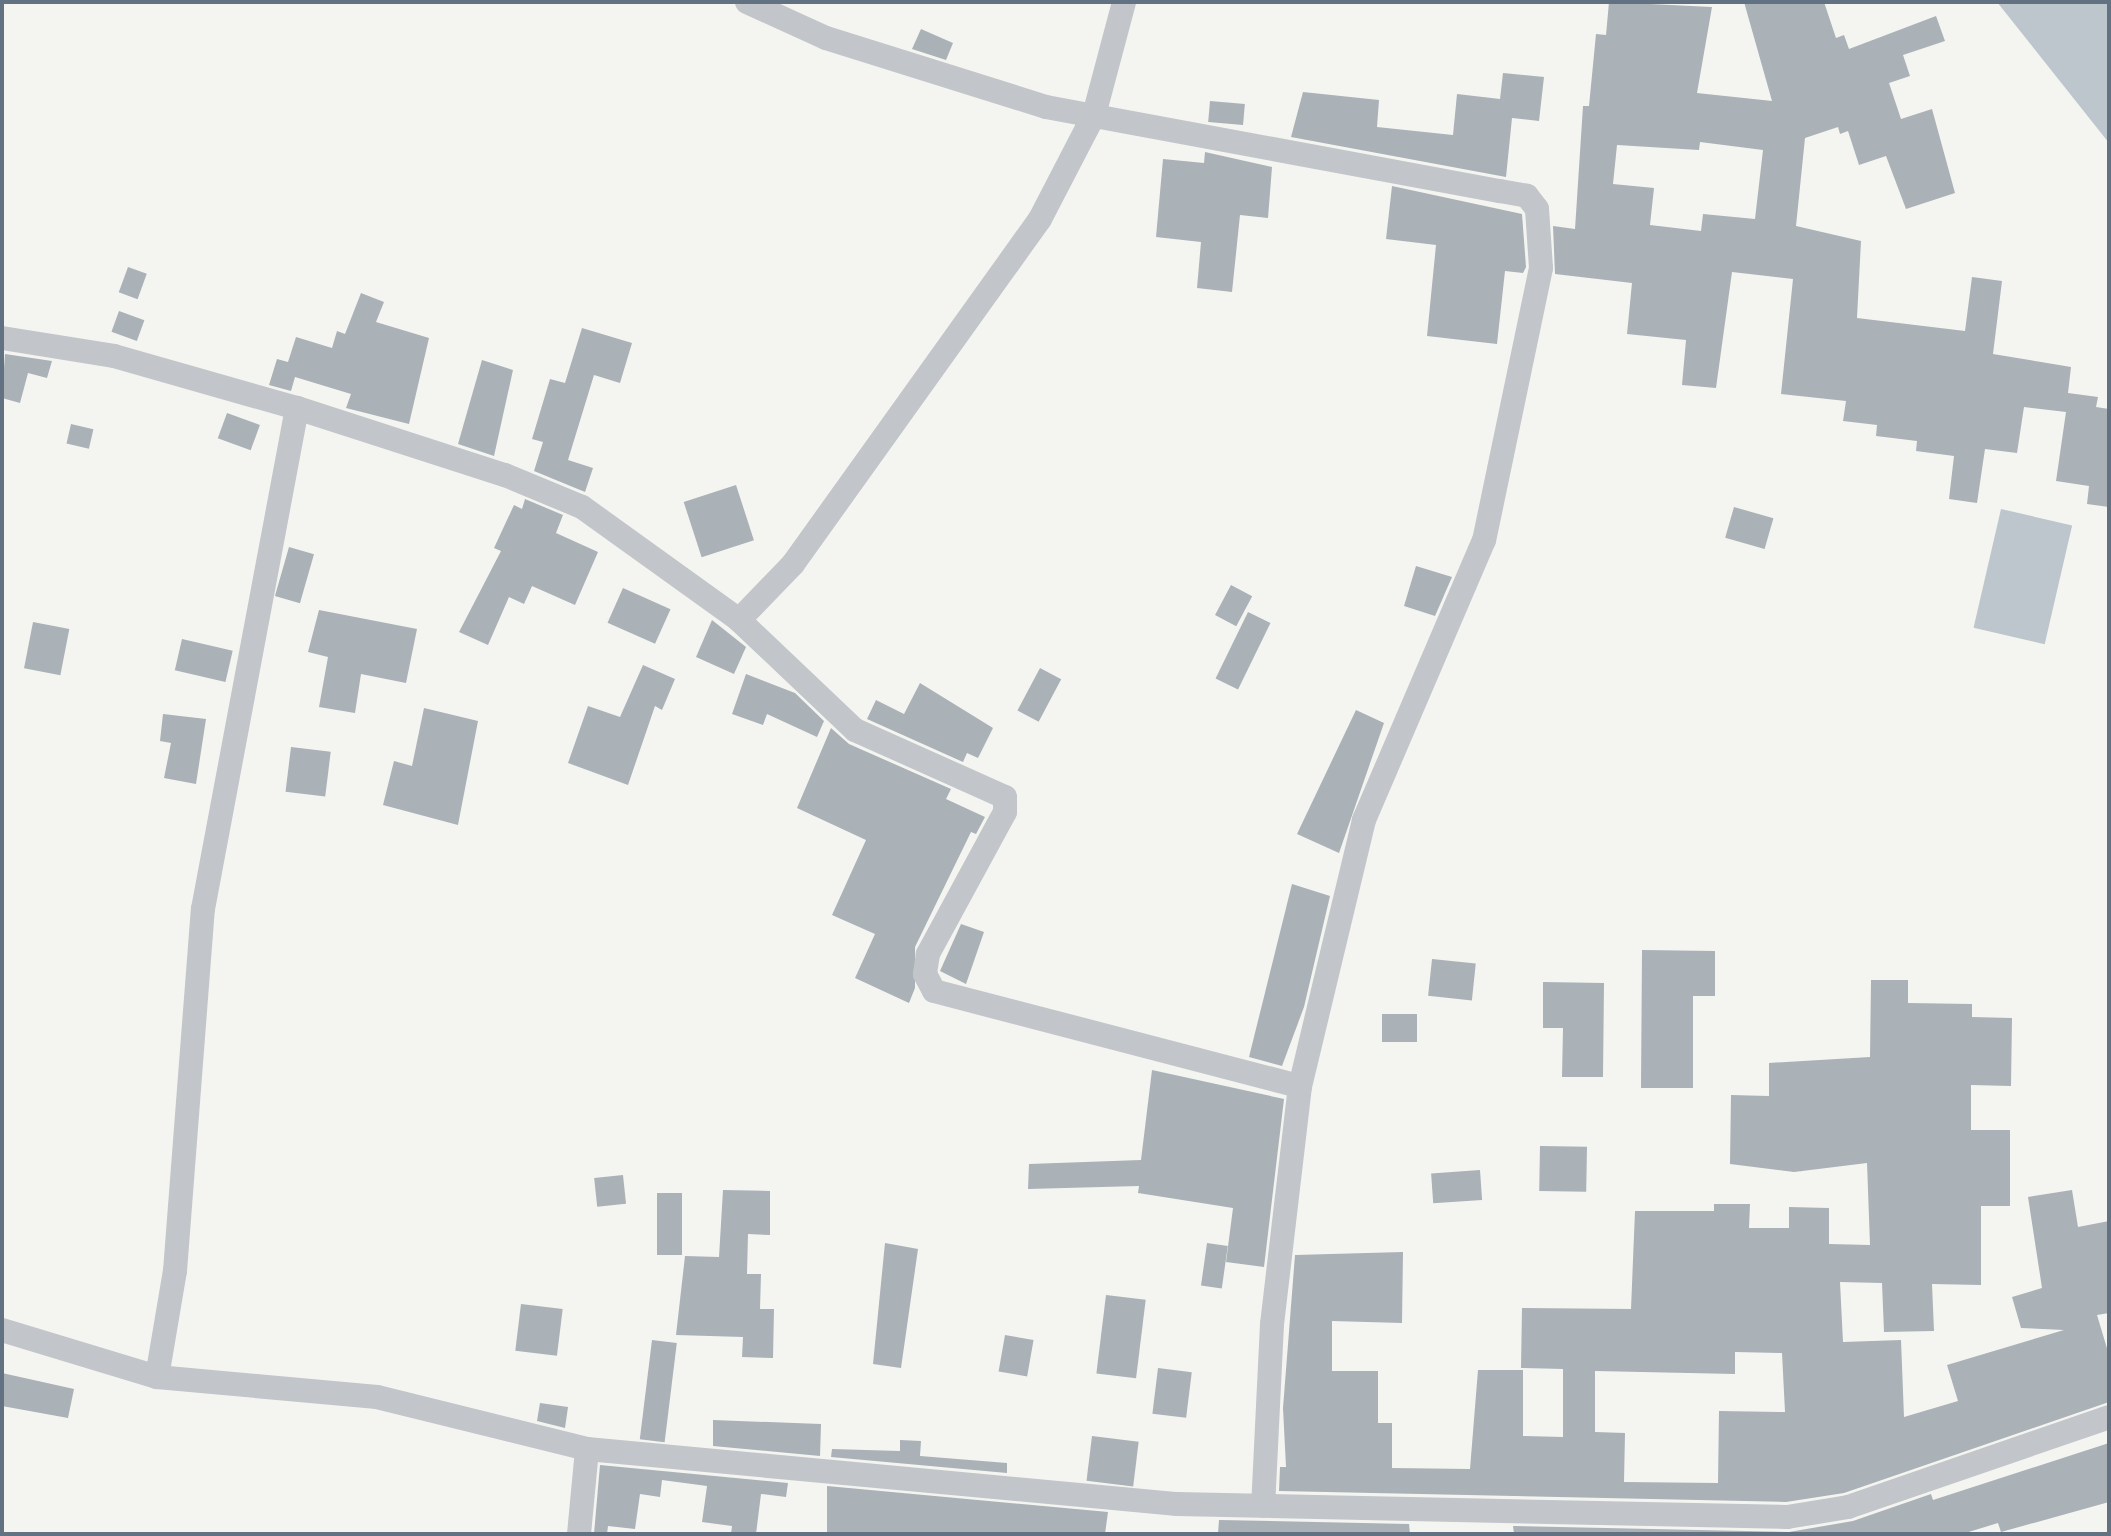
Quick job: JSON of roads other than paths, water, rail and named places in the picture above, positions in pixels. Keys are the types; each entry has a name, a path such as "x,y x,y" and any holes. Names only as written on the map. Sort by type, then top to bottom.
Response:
{"street":[{"path":"747,2 826,38 1046,107 1527,196 1538,209 1541,268 1484,540 1364,820 1300,1086 1272,1324 1264,1506"},
{"path":"739,620 793,564 937,358 956,337 1040,219 1094,115 1124,2"},
{"path":"2,338 114,356 296,408 505,475 582,507 739,620 855,730 1005,797 1006,812 928,954 925,974 934,991 1300,1086"},
{"path":"157,1377 176,1272 202,909 296,408"},
{"path":"2,1330 157,1377 377,1397 587,1449 1163,1503 1738,1527 1849,1507 2109,1417"},
{"path":"579,1534 587,1449"}]}
